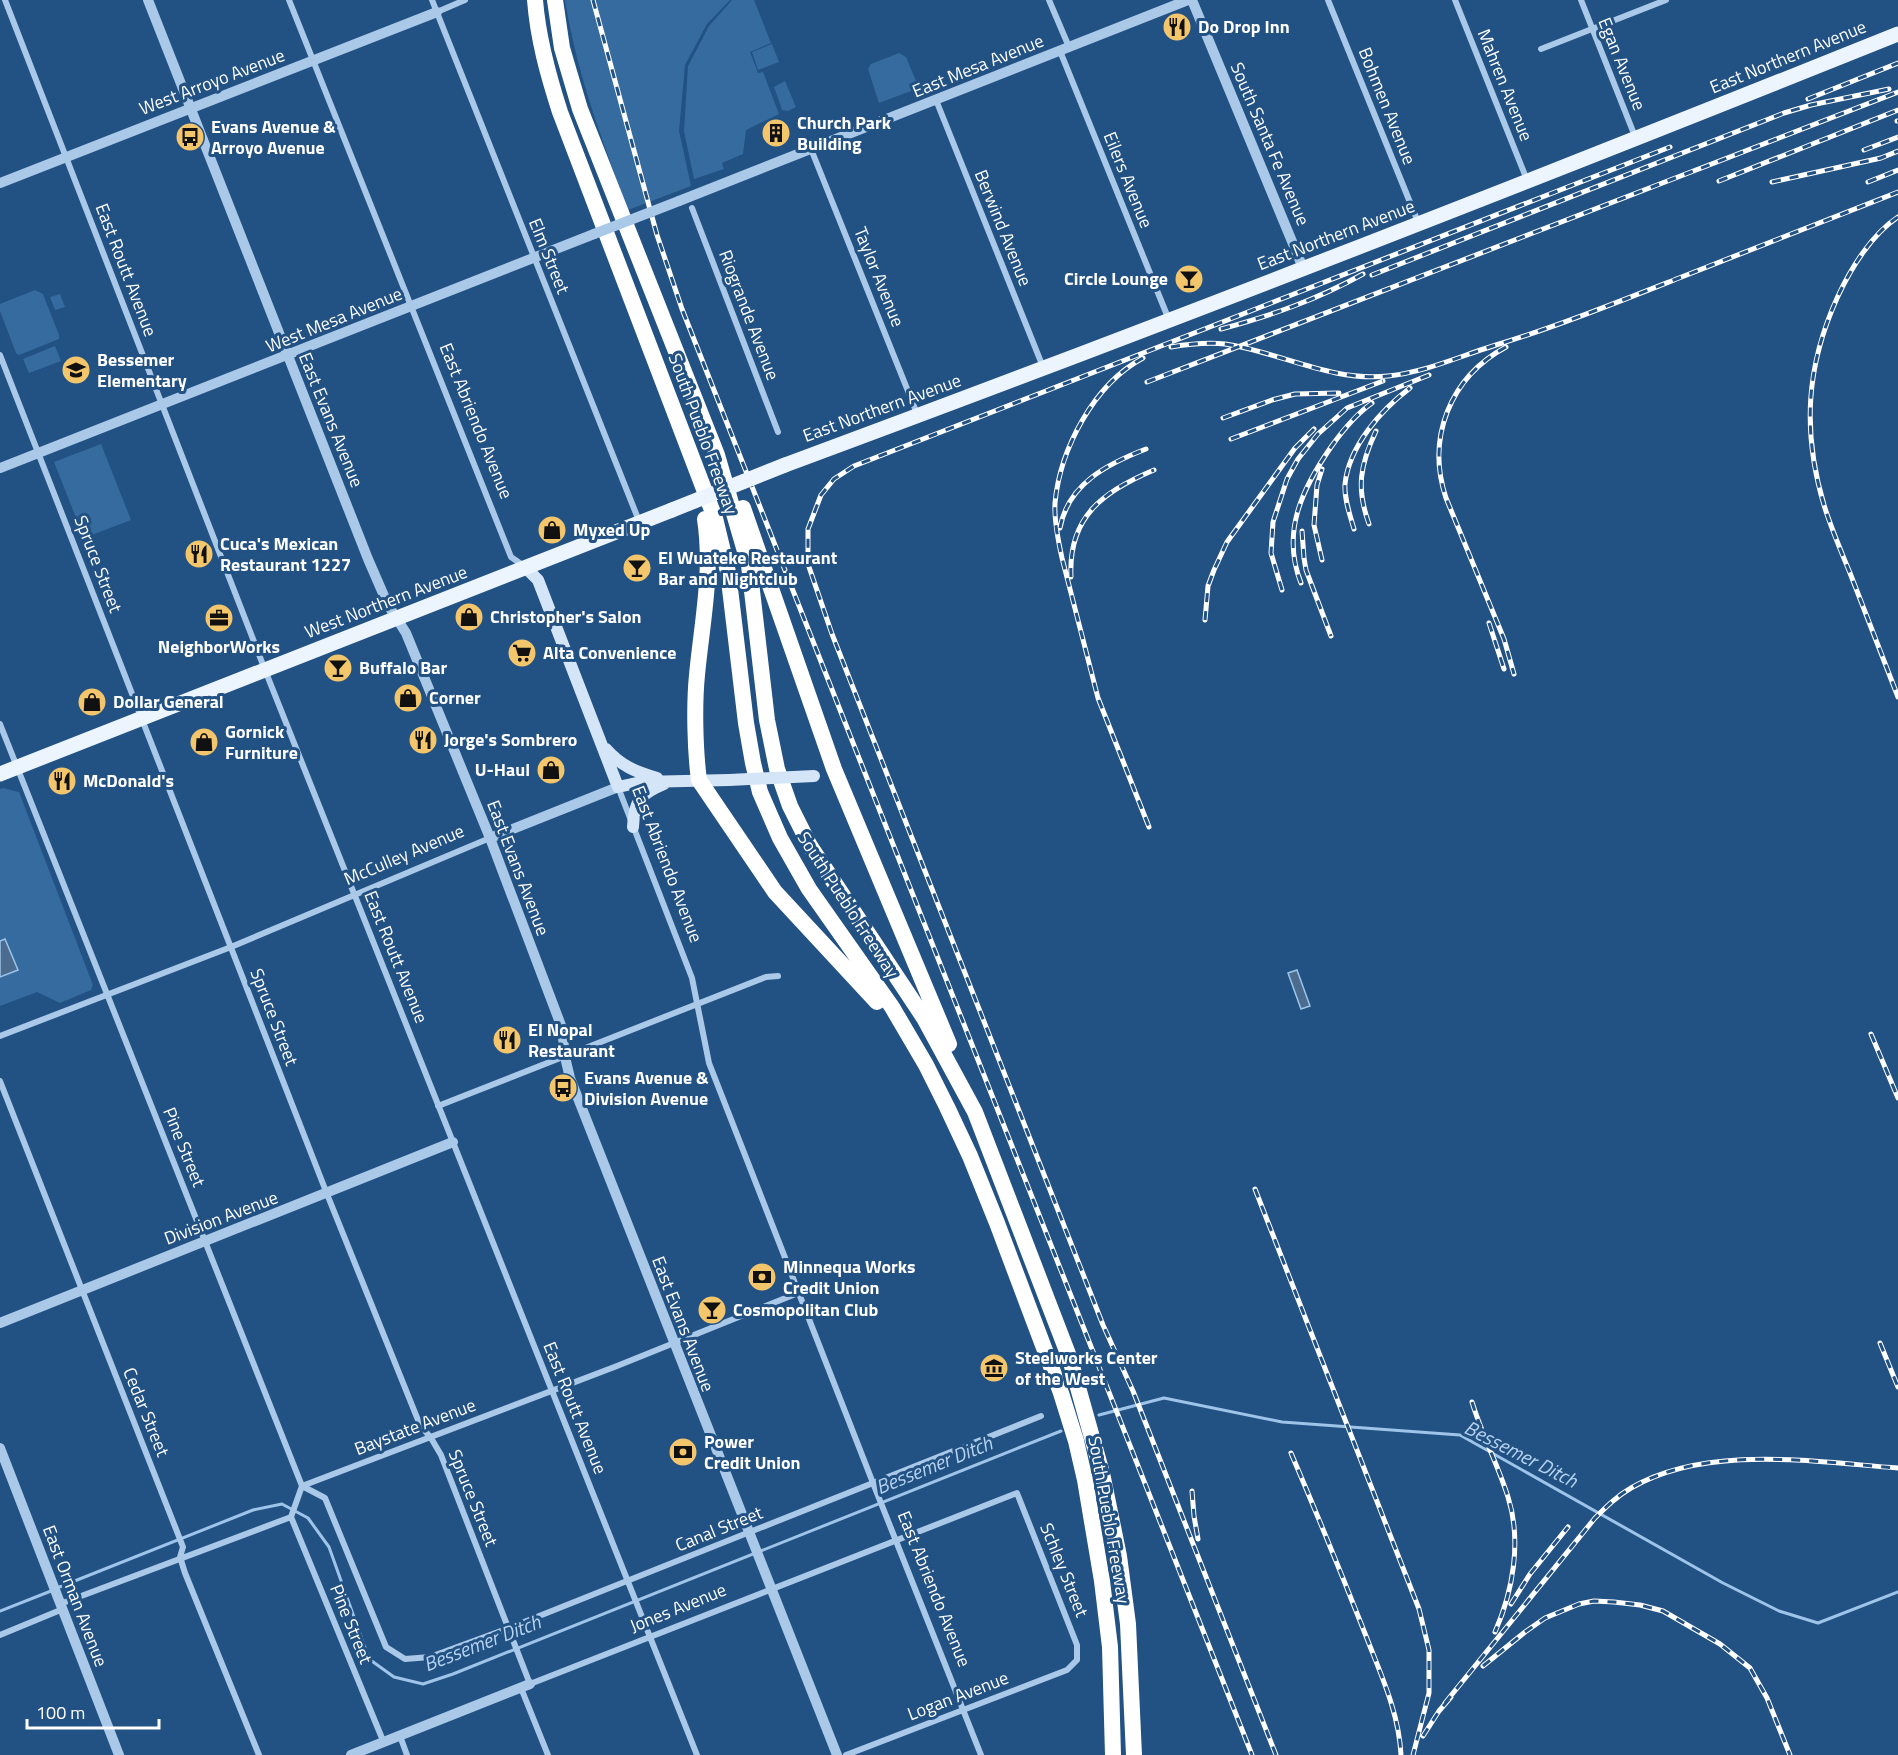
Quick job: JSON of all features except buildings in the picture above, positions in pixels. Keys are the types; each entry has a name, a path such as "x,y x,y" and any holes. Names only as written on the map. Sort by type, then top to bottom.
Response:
{"highway":[{"name":"South Pueblo Freeway","path":"535,0 537,24 547,70 560,112 715,518 728,572 746,723 760,792 780,838 809,889 892,1007 926,1065 970,1156 997,1223 1045,1350 1076,1442 1102,1581 1108,1629 1113,1696 1113,1755"},
{"name":"South Pueblo Freeway","path":"555,0 562,48 580,109 717,455 749,565 767,720 777,769 790,806 810,846 924,1018 975,1112 1060,1331 1079,1387 1100,1462 1113,1521 1124,1590 1132,1690 1134,1755"},
{"path":"690,454 705,514 709,572 697,678 699,780 775,892 872,995 926,1065"},
{"path":"717,455 743,508 834,769 975,1112"}],"main road":[{"name":"East Northern Avenue","path":"785,465 1419,224 1898,34"},
{"name":"West Northern Avenue","path":"0,774 785,465"},
{"name":"East Abriendo Avenue","path":"526,568 538,580 618,787"},
{"path":"601,742 616,760 630,770 670,781"},
{"name":"McCulley Avenue","path":"618,787 641,782 814,776 834,769"},
{"path":"633,827 634,811 639,798 653,788 670,781"}],"street":[{"name":"East Routt Avenue","path":"5,0 265,670 697,1755"},
{"name":"East Evans Avenue","path":"148,0 368,559 388,605 406,633 490,838 562,1028 570,1078 837,1755"},
{"name":"East Abriendo Avenue","path":"290,0 511,556 526,568"},
{"name":"Elm Street","path":"432,0 639,523"},
{"path":"437,12 465,0"},
{"name":"Eilers Avenue","path":"1049,0 1064,49 1169,320"},
{"name":"East Mesa Avenue","path":"679,201 1190,0"},
{"name":"South Santa Fe Avenue","path":"1190,0 1303,268"},
{"name":"Bohmen Avenue","path":"1328,0 1419,224"},
{"name":"Mahren Avenue","path":"1455,0 1528,181"},
{"name":"Egan Avenue","path":"1581,0 1636,139"},
{"path":"1541,49 1666,0"},
{"name":"West Arroyo Avenue","path":"0,183 437,12"},
{"name":"Berwind Avenue","path":"936,100 1043,368"},
{"name":"Taylor Avenue","path":"811,149 918,416"},
{"name":"West Mesa Avenue","path":"0,468 679,201"},
{"name":"Riogrande Avenue","path":"692,208 778,432"},
{"name":"Spruce Street","path":"0,355 327,1194 420,1425 441,1455 509,1628 548,1755"},
{"name":"Pine Street","path":"0,724 302,1486 325,1498 386,1647 405,1659"},
{"name":"East Abriendo Avenue","path":"618,787 692,978 709,1063 981,1755"},
{"name":"McCulley Avenue","path":"0,1036 231,947 618,787"},
{"path":"438,1106 766,977 778,976"},
{"name":"Cedar Street","path":"0,1081 183,1547 180,1557"},
{"name":"Division Avenue","path":"0,1323 453,1142"},
{"name":"Baystate Avenue","path":"302,1486 431,1438 798,1293"},
{"name":"Canal Street","path":"405,1659 430,1657 509,1628 1041,1416"},
{"name":"East Orman Avenue","path":"0,1448 119,1755"},
{"path":"0,1635 60,1602 291,1517 302,1486"},
{"name":"Jones Avenue","path":"351,1755 1017,1493"},
{"name":"Schley Street","path":"1017,1493 1077,1645 1077,1660"},
{"name":"Pine Street","path":"291,1517 384,1743"},
{"path":"180,1557 260,1755"},
{"name":"Logan Avenue","path":"846,1755 1067,1670 1077,1660"},
{"path":"400,1736 407,1755"}],"shaded area":[{"path":"565,0 730,0 707,24 685,65 679,131 691,186 628,210 583,81"},
{"path":"732,0 754,0 771,43 750,52 758,73 763,72 779,114 746,130 743,154 722,163 724,169 694,179 684,131 688,66 709,26"},
{"path":"772,44 779,62 758,70 752,52"},
{"path":"899,53 906,57 919,88 879,103 868,69 871,64"},
{"path":"785,81 796,107 788,111 782,110 774,87"},
{"path":"35,290 43,294 59,339 19,355 16,353 0,311 0,304"},
{"path":"60,294 65,307 55,310 50,297"},
{"path":"55,346 61,361 29,373 23,359"},
{"path":"101,444 131,520 84,538 54,462"},
{"path":"0,789 19,792 93,985 91,990 60,1003 37,992 0,1006"},
{"path":"5,939 18,970 0,977 0,941"},
{"path":"1297,970 1310,1006 1301,1009 1288,973"}],"waterway":[{"name":"Bessemer Ditch","path":"1099,1415 1164,1398 1282,1422 1460,1435 1723,1583 1779,1611 1818,1623 1898,1592"},
{"name":"Bessemer Ditch","path":"57,1588 253,1510 282,1504 308,1518 329,1547 369,1659 394,1677 423,1684 1061,1431"},
{"name":"Bessemer Ditch","path":"0,1611 51,1591"}],"railway":[{"path":"593,0 657,235 682,309 1252,1755"},
{"path":"1808,99 1898,63"},
{"path":"1372,275 1784,113 1889,89"},
{"path":"1147,382 1898,92"},
{"path":"1719,181 1898,110"},
{"path":"1864,150 1898,137"},
{"path":"1276,1755 1133,1391 1103,1325 832,634 808,564 808,529 821,495 834,479 854,466 1670,147"},
{"path":"1772,182 1881,158 1898,151"},
{"path":"1868,182 1898,170"},
{"path":"1171,347 1225,344 1346,375 1367,377 1402,374 1443,363 1565,322 1898,192"},
{"path":"1898,217 1888,224 1863,252 1838,296 1819,348 1814,373 1810,425 1817,478 1827,514 1898,697"},
{"path":"1221,329 1294,306 1363,274"},
{"path":"1506,347 1470,375 1457,392 1441,432 1439,453 1446,498 1504,639 1514,674"},
{"path":"1143,358 1125,369 1109,384 1082,420 1064,461 1058,482 1055,510 1062,558 1098,698 1149,827"},
{"path":"1282,590 1271,553 1273,522 1287,479 1298,459 1318,434 1347,408 1429,375"},
{"path":"1231,439 1383,381"},
{"path":"1354,529 1345,490 1353,456 1378,418 1410,388"},
{"path":"1223,418 1295,394 1339,393"},
{"path":"1301,583 1295,564 1293,546 1294,529 1303,495 1336,441 1355,418 1372,403"},
{"path":"1205,620 1208,586 1227,542 1295,448 1314,429"},
{"path":"1369,524 1361,488 1363,466 1376,431"},
{"path":"1060,528 1064,513 1080,488 1117,461 1146,449"},
{"path":"1322,469 1317,485 1314,525 1322,560"},
{"path":"1071,577 1076,538 1083,522 1093,509 1120,487 1154,470"},
{"path":"1302,531 1306,570 1331,636"},
{"path":"1489,623 1504,669"},
{"path":"1871,1034 1898,1098"},
{"path":"1255,1189 1419,1609 1429,1650 1429,1693 1413,1755"},
{"path":"1880,1343 1898,1387"},
{"path":"1472,1402 1508,1497 1514,1531 1514,1566 1511,1583 1495,1632"},
{"path":"1291,1453 1383,1680 1397,1724 1401,1755"},
{"path":"1445,1703 1595,1518 1616,1498 1631,1488 1661,1474 1693,1465 1727,1461 1797,1460 1898,1468"},
{"path":"1192,1491 1198,1539"},
{"path":"1511,1604 1530,1574 1568,1527"},
{"path":"1483,1666 1545,1618 1579,1604 1594,1601 1614,1602 1663,1611 1720,1644 1750,1668 1767,1698 1790,1755"},
{"path":"1423,1736 1451,1697"}],"place":[{"name":"Do Drop Inn","path":"1177,27"},
{"name":"Church Park Building","path":"776,133"},
{"name":"Evans Avenue & Arroyo Avenue","path":"190,137"},
{"name":"Circle Lounge","path":"1189,279"},
{"name":"Bessemer Elementary","path":"76,370"},
{"name":"Myxed Up","path":"552,530"},
{"name":"Cuca's Mexican Restaurant 1227","path":"199,554"},
{"name":"El Wuateke Restaurant Bar and Nightclub","path":"637,568"},
{"name":"Christopher's Salon","path":"469,617"},
{"name":"NeighborWorks","path":"219,618"},
{"name":"Alta Convenience","path":"522,653"},
{"name":"Buffalo Bar","path":"338,668"},
{"name":"Corner","path":"408,698"},
{"name":"Dollar General","path":"92,702"},
{"name":"Jorge's Sombrero","path":"423,740"},
{"name":"Gornick Furniture","path":"204,742"},
{"name":"U-Haul","path":"551,770"},
{"name":"McDonald's","path":"62,781"},
{"name":"El Nopal Restaurant","path":"507,1040"},
{"name":"Evans Avenue & Division Avenue","path":"563,1088"},
{"name":"Minnequa Works Credit Union","path":"762,1277"},
{"name":"Cosmopolitan Club","path":"712,1310"},
{"name":"Steelworks Center of the West","path":"994,1368"},
{"name":"Power Credit Union","path":"683,1452"}]}
